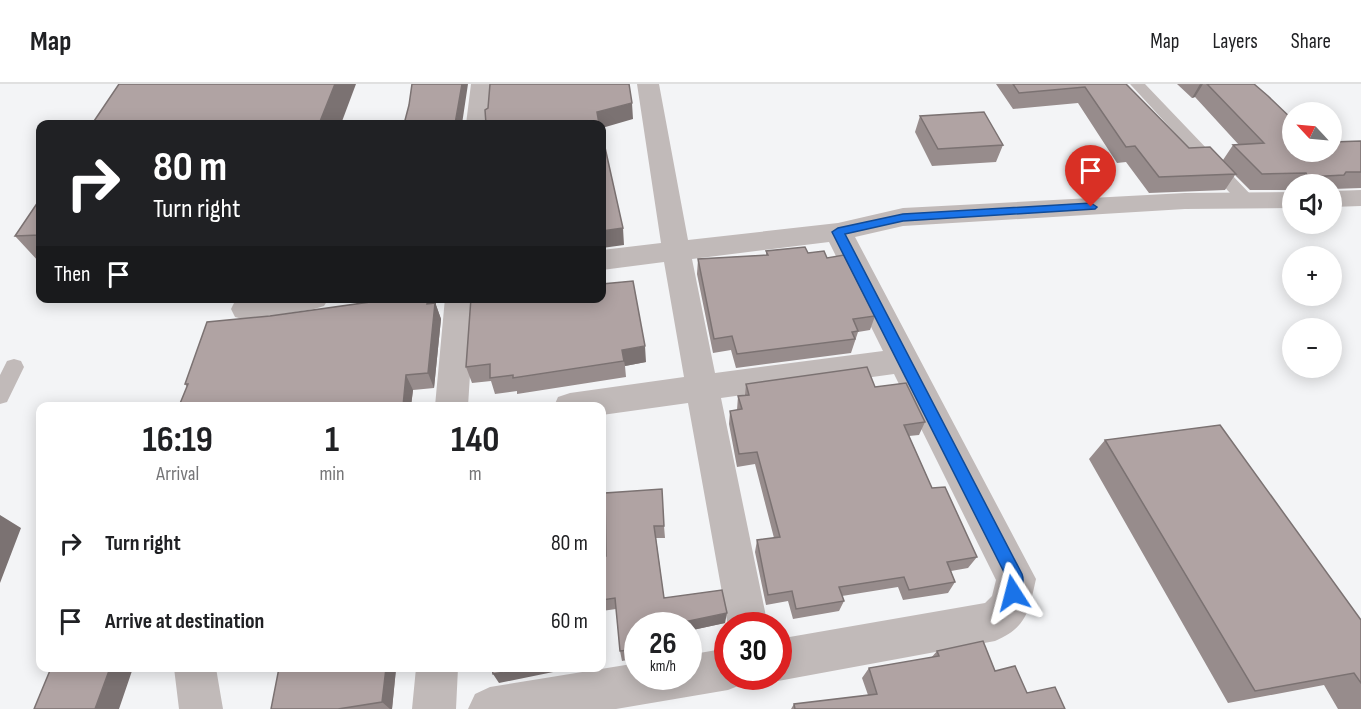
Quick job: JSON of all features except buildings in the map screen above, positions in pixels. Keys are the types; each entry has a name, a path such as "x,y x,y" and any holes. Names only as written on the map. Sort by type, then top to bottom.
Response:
{"street":[{"path":"478,120 482,84"},
{"path":"648,84 676,252 745,612"},
{"path":"1342,199 1361,198"},
{"path":"606,260 838,232 903,217 1185,201 1282,200"},
{"path":"792,657 994,621 1011,607 1016,579 838,232"},
{"path":"246,309 283,303"},
{"path":"452,402 460,303"},
{"path":"603,402 703,390 903,360"},
{"path":"196,672 201,709"},
{"path":"434,709 437,672"},
{"path":"490,709 624,686"}],"lane":[{"path":"1137,84 1247,201"},
{"path":"0,396 14,367"}],"route":[{"path":"1013,593 1016,579 838,232 903,217 1091,207"}]}
